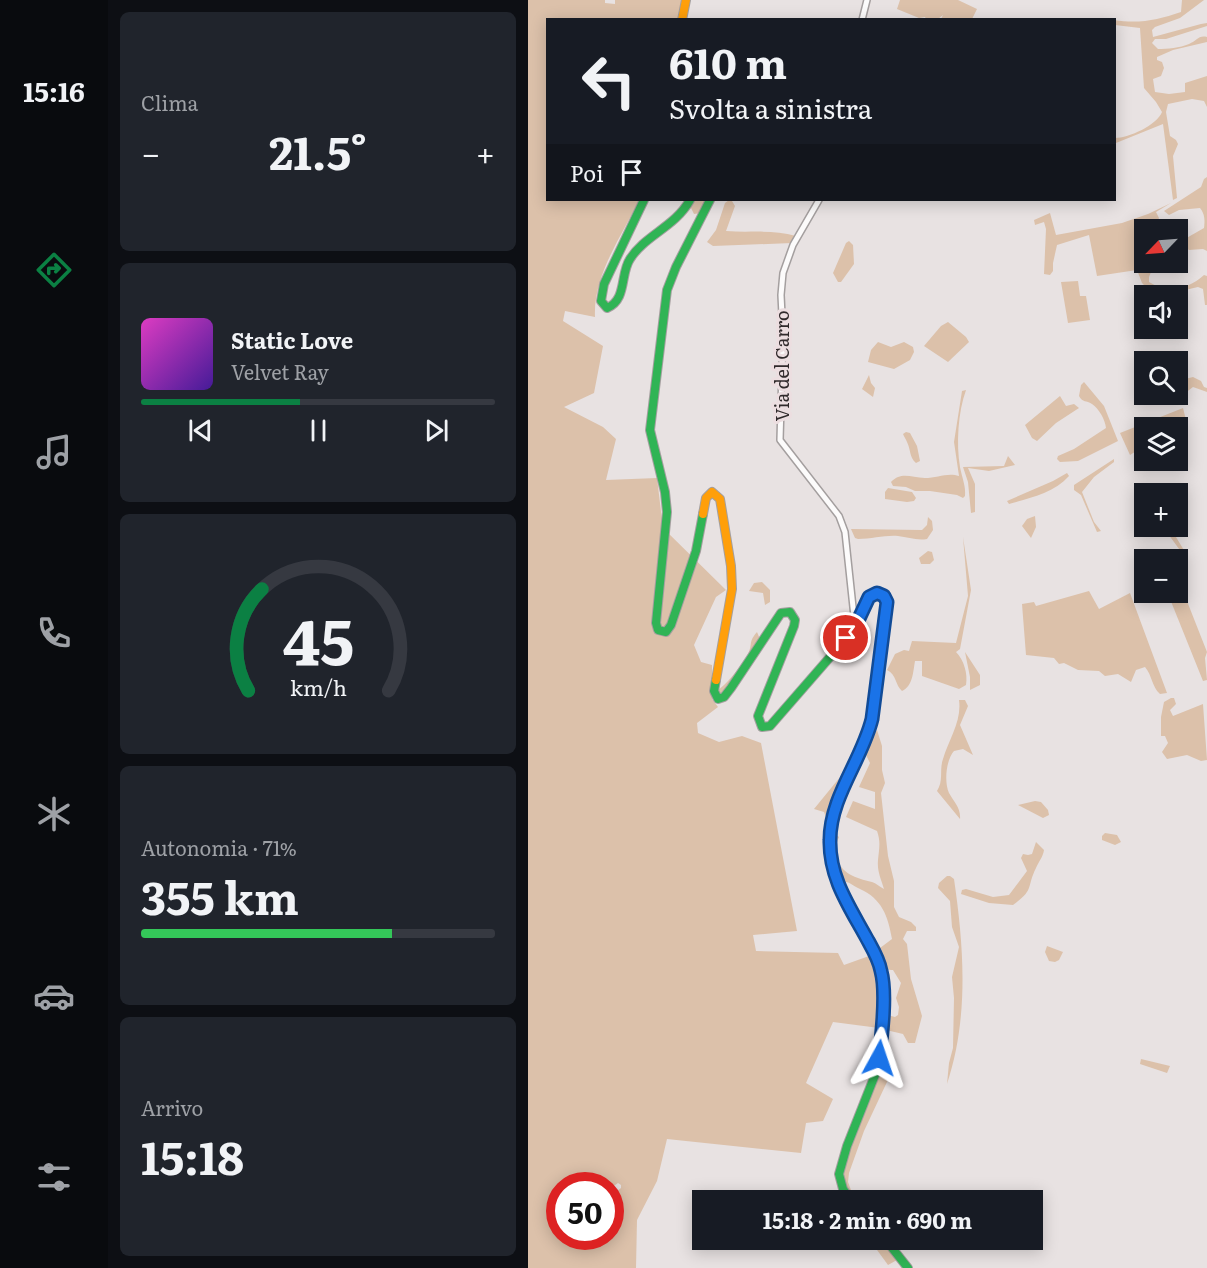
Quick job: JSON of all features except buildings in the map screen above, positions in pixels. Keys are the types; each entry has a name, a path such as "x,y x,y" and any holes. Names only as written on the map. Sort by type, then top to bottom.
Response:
{"main road":[{"path":"682,18 686,0"},
{"path":"644,201 604,284 601,301 608,308 616,304 628,262 634,254 681,214 689,201"},
{"path":"710,201 705,214 670,275 666,290 650,430 663,482 667,512 657,626 660,632 664,633 671,625 696,551 706,498 712,492 720,499 732,577 725,636 714,691 717,698 722,699 731,688 781,613 790,612 795,620 758,716 762,727 770,726 855,627 869,597 877,593 884,596 887,602 872,719 868,734 835,810 830,838 831,857 837,883 876,955 883,979 879,1058 839,1174 844,1190"},
{"path":"894,1250 908,1268"}],"street":[{"path":"862,18 867,0"},
{"name":"Via del Carro","path":"818,201 794,245 783,273 780,440 839,516 845,532 855,627"}],"shaded area":[{"path":"528,0 605,0 605,3 615,4 615,0 685,0 680,18 546,18 546,201 638,201 604,271 596,301 595,317 565,311 563,321 603,346 594,393 564,407 603,427 616,439 606,480 657,478 663,528 726,590 716,597 694,645 701,662 712,665 712,699 718,707 697,723 698,733 719,742 742,736 761,743 797,931 753,935 756,951 838,953 844,965 869,956 878,982 880,1000 879,1028 833,1022 806,1083 833,1099 823,1121 806,1123 801,1153 667,1139 657,1181 637,1220 636,1268 528,1268"},
{"path":"900,0 958,0 977,9 972,18 942,18 943,15 939,18 919,18 897,9"},
{"path":"1182,0 1204,0 1180,18 1155,27 1152,30 1153,37 1201,24 1207,23 1207,26 1166,39 1155,39 1152,43 1158,49 1162,49 1192,43 1202,37 1207,37 1207,42 1173,50 1157,57 1164,68 1161,76 1153,79 1155,92 1169,94 1185,92 1185,83 1207,76 1207,107 1204,101 1192,99 1168,104 1166,112 1170,136 1178,144 1173,156 1177,198 1173,200 1163,124 1116,143 1116,138 1128,136 1155,122 1162,112 1144,88 1140,28 1116,25 1116,20 1156,19 1181,12"},
{"path":"1207,177 1207,251 1189,250 1188,237 1204,228 1202,210 1200,208 1179,210 1169,215 1164,211 1201,187"},
{"path":"692,201 706,201 701,213 694,214 690,206"},
{"path":"732,201 735,206 726,231 770,232 796,236 792,243 713,246 707,242 716,230 725,203"},
{"path":"1171,203 1156,212 1159,219 1134,219 1134,270 1097,276 1089,235 1057,245 1053,271 1050,275 1044,274 1046,229 1044,222 1035,225 1034,220 1050,213 1056,235 1122,223"},
{"path":"849,241 853,245 854,264 841,282 838,282 833,273"},
{"path":"1138,273 1151,273 1149,282 1154,285 1142,283"},
{"path":"1204,275 1207,276 1207,305 1205,305 1203,289 1198,287 1188,289 1188,286"},
{"path":"1078,281 1080,296 1086,296 1090,320 1068,323 1061,282"},
{"path":"948,322 969,342 948,362 924,346 941,326"},
{"path":"878,342 891,347 904,342 913,347 914,352 910,360 894,369 868,362 871,350"},
{"path":"869,375 875,388 873,397 862,389"},
{"path":"1193,377 1201,381 1207,388 1207,392 1193,387 1188,391 1188,378"},
{"path":"1084,382 1104,406 1118,441 1078,461 1060,462 1057,459 1058,456 1074,449 1106,428 1097,409 1079,396 1081,385"},
{"path":"966,390 961,408 958,438 965,496 963,498 957,495 915,491 906,487 893,486 891,482 903,476 925,478 959,476 954,442 962,391"},
{"path":"1060,396 1066,406 1074,404 1079,408 1056,423 1037,441 1032,438 1025,425"},
{"path":"1183,408 1185,417 1160,417"},
{"path":"1134,427 1134,452 1130,455 1120,433"},
{"path":"910,433 917,446 920,461 916,463 903,434"},
{"path":"1008,456 1015,465 989,471 968,468 975,484 975,512 971,513 968,482 963,467 1004,466"},
{"path":"1114,459 1114,462 1094,477 1082,492 1094,522 1101,531 1097,532 1081,495 1074,490 1074,485"},
{"path":"1067,473 1069,476 1063,482 1049,491 1009,504 1007,501 1053,481"},
{"path":"888,488 912,492 916,498 914,501 907,502 885,499 885,492"},
{"path":"1035,516 1036,527 1031,538 1022,526 1027,519"},
{"path":"928,517 932,521 933,530 927,539 893,536 858,539 855,538 851,529 922,530 927,525"},
{"path":"963,537 971,590 960,649 956,652 965,667 966,685 959,689 922,676 922,661 915,661 910,682 902,691 893,675 887,670 895,654 904,650 909,651 912,641 956,643 968,596"},
{"path":"1170,537 1176,537 1183,549 1179,549"},
{"path":"928,551 932,552 934,560 930,564 921,564 919,558"},
{"path":"762,582 770,590 770,602 765,605 763,593 749,591 754,583"},
{"path":"1089,591 1099,609 1130,593 1167,693 1160,694 1157,691 1145,667 1136,670 1131,682 1118,674 1105,676 1099,671 1078,670 1064,663 1059,664 1054,658 1026,655 1022,604 1034,602 1036,606"},
{"path":"1172,603 1188,603 1207,652 1205,658 1207,680 1203,681"},
{"path":"757,632 760,639 722,696 719,697 716,691 729,680 742,663 749,651 752,638"},
{"path":"965,652 980,675 980,685 970,690 970,677"},
{"path":"1174,698 1176,704 1170,710 1173,716 1203,704 1207,760 1201,761 1187,755 1167,759 1162,752 1168,743 1165,736 1161,736 1161,717 1164,702"},
{"path":"959,700 965,700 968,706 960,725 973,755 963,749 954,751 946,777 947,788 958,808 960,819 937,791 943,759 959,715"},
{"path":"877,730 882,746 882,770 885,783 881,793 888,856 894,881 894,907 899,917 916,927 916,931 907,931 903,939 907,944 911,979 922,1016 915,1043 908,1043 903,1034 886,1030 884,1014 895,1017 898,1015 899,1007 896,998 901,983 893,970 883,966 876,951 892,939 886,916 879,903 868,893 848,883 839,882 832,844 833,832 839,837 836,851 841,867 850,874 884,889 878,868 877,831 846,817 853,801 875,809 875,792 859,787 870,763 864,751"},
{"path":"854,760 829,825 824,812 814,809"},
{"path":"1041,802 1049,815 1043,818 1018,805"},
{"path":"1105,833 1117,835 1121,842 1115,845 1102,840"},
{"path":"1036,842 1044,850 1043,855 1027,892 1013,905 989,903 961,894 962,890 966,889 993,897 1009,895 1027,871 1021,858 1023,854 1032,854"},
{"path":"947,876 954,879 960,931 962,1008 954,1059 947,1084 953,1048 952,977 959,947 952,927 950,901 938,888 939,883"},
{"path":"1047,946 1063,952 1059,960 1049,961 1045,952"},
{"path":"883,1044 892,1054 894,1067 864,1131 849,1173 848,1182 851,1190 844,1188 842,1168"},
{"path":"1141,1059 1170,1066 1167,1073 1140,1064"},
{"path":"877,1250 888,1250 897,1260 888,1265"}],"traffic: fast":[{"path":"644,201 604,284 601,301 607,308 618,299 627,265 636,251 676,217 689,201"},
{"path":"703,514 696,551 671,625 666,632 658,630 656,623 667,512 665,492 650,430 667,290 709,201"},
{"path":"716,680 714,691 718,699 724,697 731,688 781,613 790,612 795,620 794,626 758,716 762,727 770,726 844,641 857,624 870,597 880,593 887,602 870,727 840,797"},
{"path":"844,1190 839,1174 847,1146 875,1075 881,1042 882,999"},
{"path":"894,1250 908,1268"}],"traffic: slow":[{"path":"682,18 686,0"},
{"path":"703,514 706,498 712,492 720,499 731,566 732,589 716,680"},
{"path":"840,797 830,836 834,870 847,902 879,963 883,982 882,999"}],"route":[{"path":"846,638 855,627 869,597 877,593 884,596 887,602 872,719 868,734 835,810 830,838 831,857 837,883 876,955 882,971 879,1058"}]}
